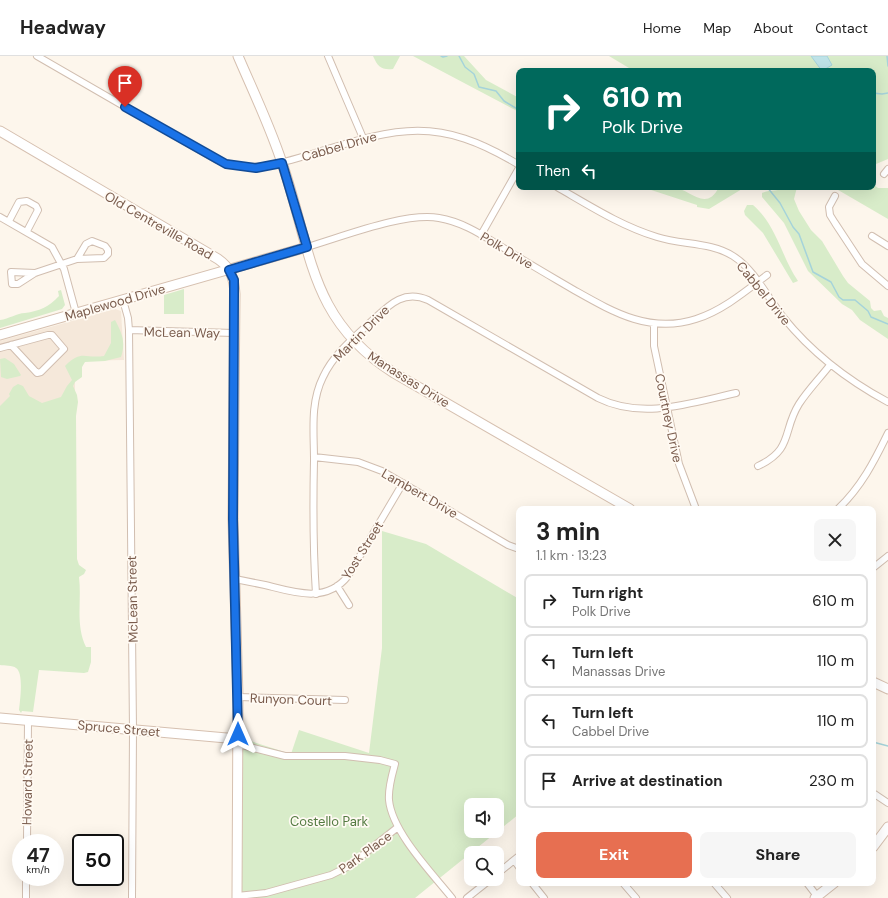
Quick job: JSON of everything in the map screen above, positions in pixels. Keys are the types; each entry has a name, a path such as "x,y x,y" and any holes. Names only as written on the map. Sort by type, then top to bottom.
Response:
{"main road":[{"name":"Manassas Drive","path":"238,56 282,163 325,301 339,324 352,340 374,360 394,373 625,506"},
{"name":"Old Centreville Road","path":"0,131 218,259 229,270"},
{"name":"Polk Drive","path":"229,270 307,247"},
{"name":"Maplewood Drive","path":"0,335 229,270"},
{"path":"229,270 234,286 233,519 238,697 237,897"},
{"path":"876,683 888,689"},
{"name":"Spruce Street","path":"0,718 238,741"},
{"path":"876,843 888,827"},
{"path":"816,897 830,886"}],"street":[{"name":"Cabbel Drive","path":"37,56 217,160 235,166 246,168 265,167 363,138 406,131 448,133 490,148 516,165"},
{"path":"328,56 363,138"},
{"path":"480,235 516,172"},
{"name":"Cabbel Drive","path":"562,190 607,216 644,233 674,241 711,247 725,252 742,263 758,282 789,325 819,356 830,365 888,402"},
{"path":"835,196 829,207 830,215 862,264 888,286"},
{"path":"8,221 19,202 27,201 36,206 38,210 27,231"},
{"path":"0,217 27,231 52,247 62,264 76,313"},
{"name":"Polk Drive","path":"307,247 398,221 421,217 449,220 480,235 610,310 634,320 654,324 676,324 701,318 719,309 768,275"},
{"path":"872,236 888,246"},
{"path":"35,273 78,259 104,258 108,254 108,250 105,246 94,242 89,242 78,259"},
{"name":"Martin Drive","path":"316,594 313,525 314,410 318,390 331,363 352,340 392,303 406,297 419,297 603,401 620,407 636,410 667,407 736,393"},
{"name":"McLean Street","path":"123,300 128,318 129,330 133,730 132,898"},
{"name":"Courtney Drive","path":"654,324 654,346 679,464 695,506"},
{"name":"McLean Way","path":"129,330 234,333"},
{"path":"0,348 11,345 52,335 64,349 41,372 37,373 11,345"},
{"path":"758,466 771,460 781,449 799,404 830,365"},
{"path":"841,506 856,490 867,475 888,433"},
{"name":"Lambert Drive","path":"314,457 358,462 382,471 508,545 516,548"},
{"name":"Yost Street","path":"235,579 297,594 316,594 337,586 348,576 403,484"},
{"path":"876,566 888,556"},
{"path":"337,586 350,605"},
{"name":"Runyon Court","path":"238,697 345,700"},
{"name":"Howard Street","path":"27,834 28,720"},
{"name":"Spruce Street","path":"238,741 285,756 345,756 380,760 395,764 389,798 391,812 398,827"},
{"path":"876,795 888,803"},
{"path":"398,827 407,842 452,898"},
{"name":"Park Place","path":"237,897 266,893 331,875 349,866 398,827"},
{"path":"504,868 516,858"},
{"path":"26,886 26,898"},
{"path":"467,898 482,886"},
{"path":"534,886 544,898"},
{"path":"626,886 636,898"},
{"path":"717,886 727,898"},
{"path":"808,886 816,897"}],"shaded area":[{"path":"115,309 121,311 124,360 75,361 75,395 0,417 0,341"}],"green space":[{"path":"373,56 400,56 393,69 389,69 380,67"},
{"path":"413,56 464,56 486,80 516,96 516,110"},
{"path":"609,56 888,56 888,159 876,164 876,68 629,68"},
{"path":"876,186 878,188 888,188 888,219 838,190 876,190"},
{"path":"651,190 681,190 703,199 714,195 717,190 740,190 709,209 697,207 697,205"},
{"path":"796,190 794,199 799,211 811,230 822,241 848,283 870,301 871,308 874,311 881,310 884,316 888,318 888,339 860,320 852,310 842,304 808,271 784,223 762,197 762,193 769,191"},
{"path":"747,205 753,205 768,222 798,281 793,283 763,233 745,215 744,211"},
{"path":"184,289 184,314 164,314 164,295"},
{"path":"61,290 65,305 62,309 0,328 0,320 44,308 59,296 58,291"},
{"path":"115,320 120,329 123,342 121,357 105,361 85,362 82,367 82,377 75,382 73,386 78,402 76,416 77,559 79,565 86,570 84,574 79,577 80,621 86,647 91,647 91,662 88,672 84,673 39,670 33,712 22,711 21,713 19,710 21,688 20,675 13,666 0,665 0,406 10,396 9,394 13,387 18,384 23,386 29,396 42,403 61,397 72,380 65,366 80,356 104,356 111,343 111,322"},
{"path":"5,358 14,364 21,375 20,376 7,379 1,377 0,359"},
{"name":"Costello Park","path":"382,531 426,544 516,597 516,816 504,826 504,798 464,798 464,838 489,838 479,846 464,846 464,858 415,898 240,898 241,738 291,754 299,730 369,753 382,648"}],"water":[{"path":"811,56 827,56 832,65 827,68 820,68"}],"waterway":[{"path":"441,56 447,56"},
{"path":"459,56 465,67 474,74 479,87 496,91 504,101 516,108"},
{"path":"887,56 888,66"},
{"path":"876,93 888,93"},
{"path":"769,190 780,203 793,227 799,234 813,272 831,282 839,297 843,300 855,300 868,311 871,317 888,324"},
{"path":"876,743 888,746"}],"route":[{"path":"125,107 226,164 246,168 256,168 282,163 307,247 229,270 234,280 233,519 238,734"}]}
